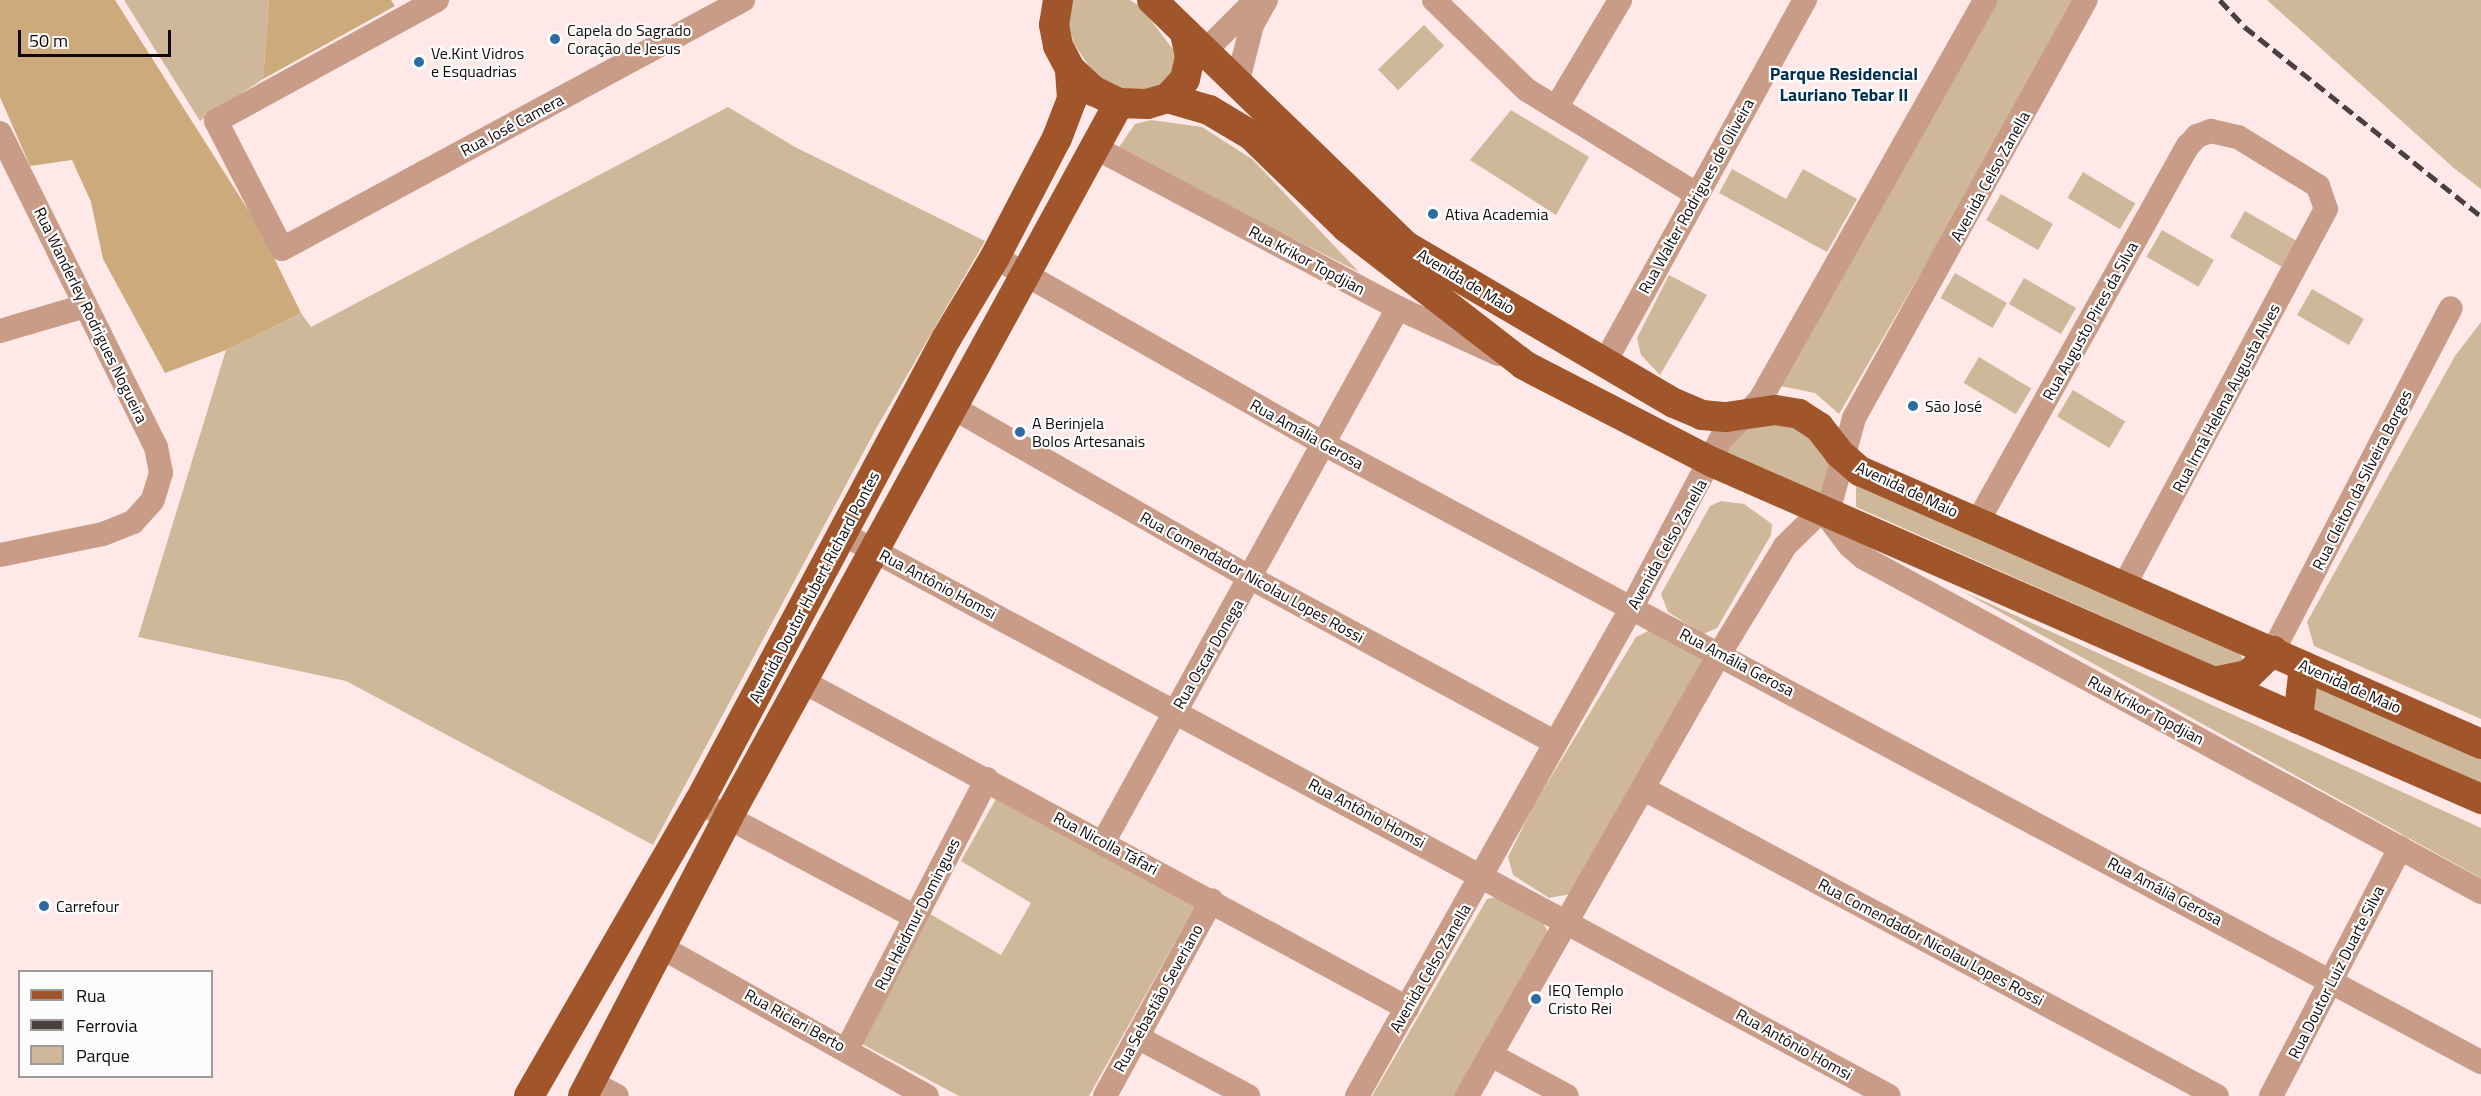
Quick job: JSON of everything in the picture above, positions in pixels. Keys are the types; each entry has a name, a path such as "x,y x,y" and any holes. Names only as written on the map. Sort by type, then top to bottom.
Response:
{"main road":[{"path":"1058,0 1056,36 1070,69 1094,91 1119,103 1147,104 1168,98 1185,79 1194,43"},
{"name":"Avenida de Maio","path":"1152,0 1194,43 1238,80 1406,246 1605,362 1702,415 1726,417 1775,410 1799,414 1819,427 1843,457 1860,471 2481,744"},
{"name":"Avenida Doutor Hubert Richard Pontes","path":"529,1096 699,802 946,339 995,257 1057,138 1072,99 1070,69"},
{"name":"Avenida de Maio","path":"1168,98 1209,110 1251,135 1347,228 1524,365 1712,462 2481,799"},
{"name":"Avenida Doutor Hubert Richard Pontes","path":"587,1089 728,817 1119,103"},
{"path":"2214,682 2248,675 2273,651"},
{"path":"2298,719 2304,666"}],"street":[{"name":"Rua José Camera","path":"432,1 216,121 282,249 742,0"},
{"path":"1434,0 1527,90 1696,194"},
{"path":"1556,108 1620,0"},
{"name":"Rua Walter Rodrigues de Oliveira","path":"1605,362 1805,0"},
{"name":"Avenida Celso Zanella","path":"1357,1096 1483,875 1554,742 1632,608 1712,462 1721,439 1760,400 1985,0"},
{"name":"Avenida Celso Zanella","path":"1467,1096 1720,653 1785,546 1824,512 1836,488 1854,418 2086,0"},
{"path":"1194,43 1256,4"},
{"path":"1238,80 1256,4"},
{"name":"Rua Irmã Helena Augusta Alves","path":"2124,586 2326,209 2318,186 2238,137 2211,131"},
{"name":"Rua Augusto Pires da Silva","path":"1978,521 2188,146 2197,136 2211,131"},
{"name":"Rua Wanderley Rodrigues Nogueira","path":"0,133 156,447 161,472 153,500 133,522 103,534 0,555"},
{"name":"Rua Krikor Topdjian","path":"1094,147 1398,308 1524,365"},
{"name":"Rua Amália Gerosa","path":"995,257 1322,443 1720,653 2481,1062"},
{"path":"0,331 85,306"},
{"name":"Rua Oscar Donega","path":"1104,841 1398,308"},
{"name":"Rua Cleiton da Silveira Borges","path":"2273,651 2451,308"},
{"name":"Rua Comendador Nicolau Lopes Rossi","path":"952,406 1251,578 1554,742"},
{"name":"Rua Krikor Topdjian","path":"1824,512 1850,546 1864,558 2481,892"},
{"name":"Rua Antônio Homsi","path":"843,534 1483,875 1889,1096"},
{"name":"Rua Nicolla Táfari","path":"802,681 1104,841 1407,1008"},
{"name":"Rua Heidmur Domingues","path":"847,1049 987,779"},
{"name":"Rua Comendador Nicolau Lopes Rossi","path":"1644,789 2217,1096"},
{"path":"699,802 915,917"},
{"name":"Rua Doutor Luiz Duarte Silva","path":"2271,1096 2400,848"},
{"name":"Rua Sebastião Severiano","path":"1105,1096 1212,900"},
{"name":"Rua Ricieri Berto","path":"661,947 847,1049 927,1096"},
{"path":"1137,1037 1248,1096"},
{"path":"1491,1055 1567,1096"},
{"path":"587,1089 617,1096"}],"green space":[{"path":"124,0 269,0 263,79 200,121"},
{"path":"1069,0 1130,0 1141,7 1181,60 1164,89 1121,90 1097,78 1074,44 1069,27"},
{"path":"1996,0 2073,0 2074,8 1839,414 1815,393 1775,385"},
{"path":"2267,0 2481,0 2481,189 2455,169"},
{"path":"1424,25 1444,46 1398,90 1378,69"},
{"path":"728,107 795,147 985,241 877,427 653,845 346,681 138,637 226,350 301,313 311,327"},
{"path":"1511,110 1589,157 1556,215 1470,160"},
{"path":"1151,120 1202,127 1252,159 1359,272 1117,150 1135,124"},
{"path":"1732,169 1786,199 1803,169 1857,199 1827,252 1719,193"},
{"path":"2083,172 2135,203 2120,229 2068,198"},
{"path":"2001,194 2053,224 2038,250 1986,220"},
{"path":"2245,211 2297,241 2282,267 2230,237"},
{"path":"2162,230 2214,260 2198,287 2146,257"},
{"path":"1955,273 2007,303 1992,328 1940,298"},
{"path":"1669,275 1707,295 1660,375 1641,355 1637,338"},
{"path":"2024,278 2076,308 2061,334 2009,304"},
{"path":"2312,289 2364,319 2349,345 2297,315"},
{"path":"2481,322 2481,719 2314,646 2307,622 2455,356"},
{"path":"1979,357 2031,388 2016,414 1964,383"},
{"path":"2073,390 2125,421 2109,448 2057,417"},
{"path":"1774,419 1816,436 1830,466 1823,500 1723,458 1742,430"},
{"path":"1856,481 2236,646 2243,660 2228,672 1856,507"},
{"path":"1721,501 1744,504 1772,524 1771,535 1717,628 1703,634 1668,612 1661,594 1710,506"},
{"path":"1962,591 2481,828 2481,878"},
{"path":"1654,628 1691,643 1704,661 1571,894 1549,898 1513,875 1508,857 1535,803 1636,637"},
{"path":"2318,685 2481,756 2481,783 2311,708 2308,697"},
{"path":"997,797 1198,901 1089,1096 959,1096 860,1043 930,914 1001,955 1031,903 961,861"},
{"path":"1499,896 1541,919 1547,930 1544,942 1458,1096 1372,1096 1487,899"}],"shaded area":[{"path":"0,0 115,0 259,227 301,313 226,350 165,373 103,259 91,202 72,160 30,166 0,97"},
{"path":"269,0 391,0 395,6 263,79"}],"railway":[{"path":"2220,0 2245,27 2481,216"}],"place":[{"name":"Capela do Sagrado Coração de Jesus","path":"555,39"},
{"name":"Ve.Kint Vidros e Esquadrias","path":"419,62"},
{"name":"Ativa Academia","path":"1433,214"},
{"name":"São José","path":"1913,406"},
{"name":"A Berinjela Bolos Artesanais","path":"1020,432"},
{"name":"Carrefour","path":"44,906"},
{"name":"IEQ Templo Cristo Rei","path":"1536,999"}],"district":[{"name":"Parque Residencial Lauriano Tebar II","path":"1844,85"}]}
